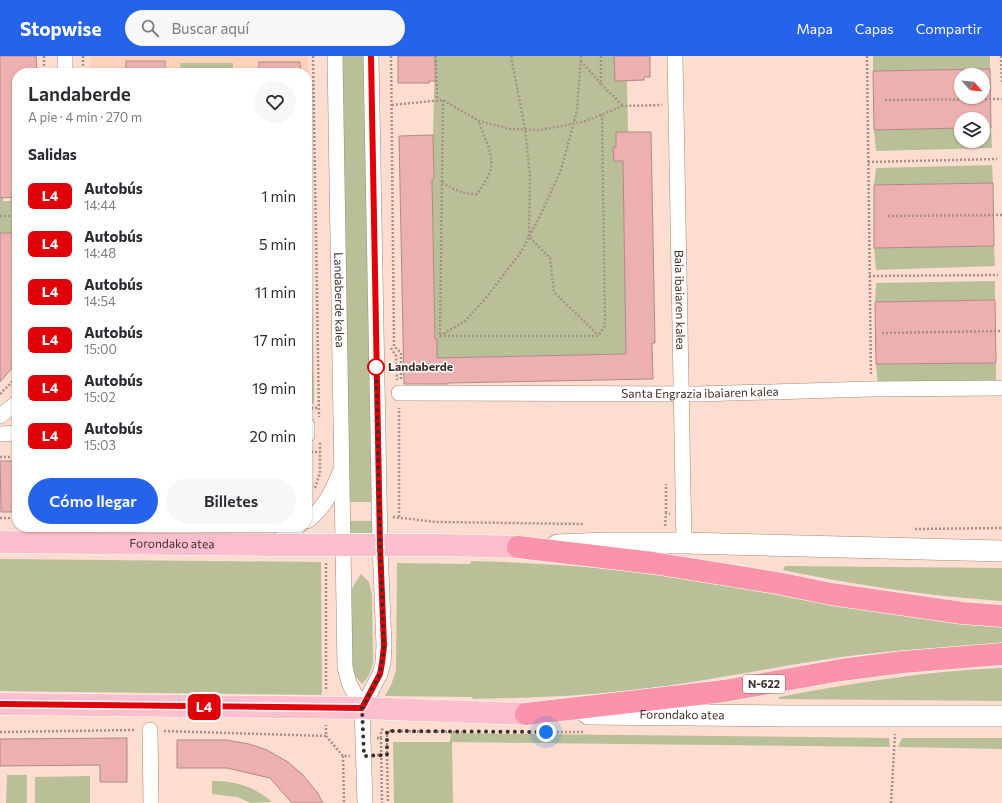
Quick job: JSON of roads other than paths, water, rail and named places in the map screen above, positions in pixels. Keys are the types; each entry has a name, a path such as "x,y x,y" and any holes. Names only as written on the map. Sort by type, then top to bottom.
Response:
{"highway":[{"path":"518,547 653,563 777,583 831,594 962,613 1002,616"},
{"name":"N-622","path":"526,714 724,691 842,670 903,662 1002,654"}],"main road":[{"name":"Forondako atea","path":"0,542 518,547 606,543 684,543 1002,551"},
{"name":"Forondako atea","path":"0,704 362,708 893,728 1002,716"}],"street":[{"path":"65,56 65,68"},
{"name":"Landaberde kalea","path":"335,56 343,545"},
{"path":"362,708 380,674 384,646 380,545 371,56"},
{"name":"Baia ibaiaren kalea","path":"676,56 684,543"},
{"name":"Santa Engrazia ibaiaren kalea","path":"399,393 681,394 871,389 1002,388"},
{"path":"0,416 12,407"},
{"path":"313,424 313,436"},
{"path":"0,434 12,433"},
{"path":"312,516 328,499 342,467"},
{"path":"271,545 290,532"},
{"path":"343,545 346,673 349,684 362,708 365,803"},
{"path":"150,730 151,803"}],"place":[{"name":"Landaberde","path":"376,367"}]}
